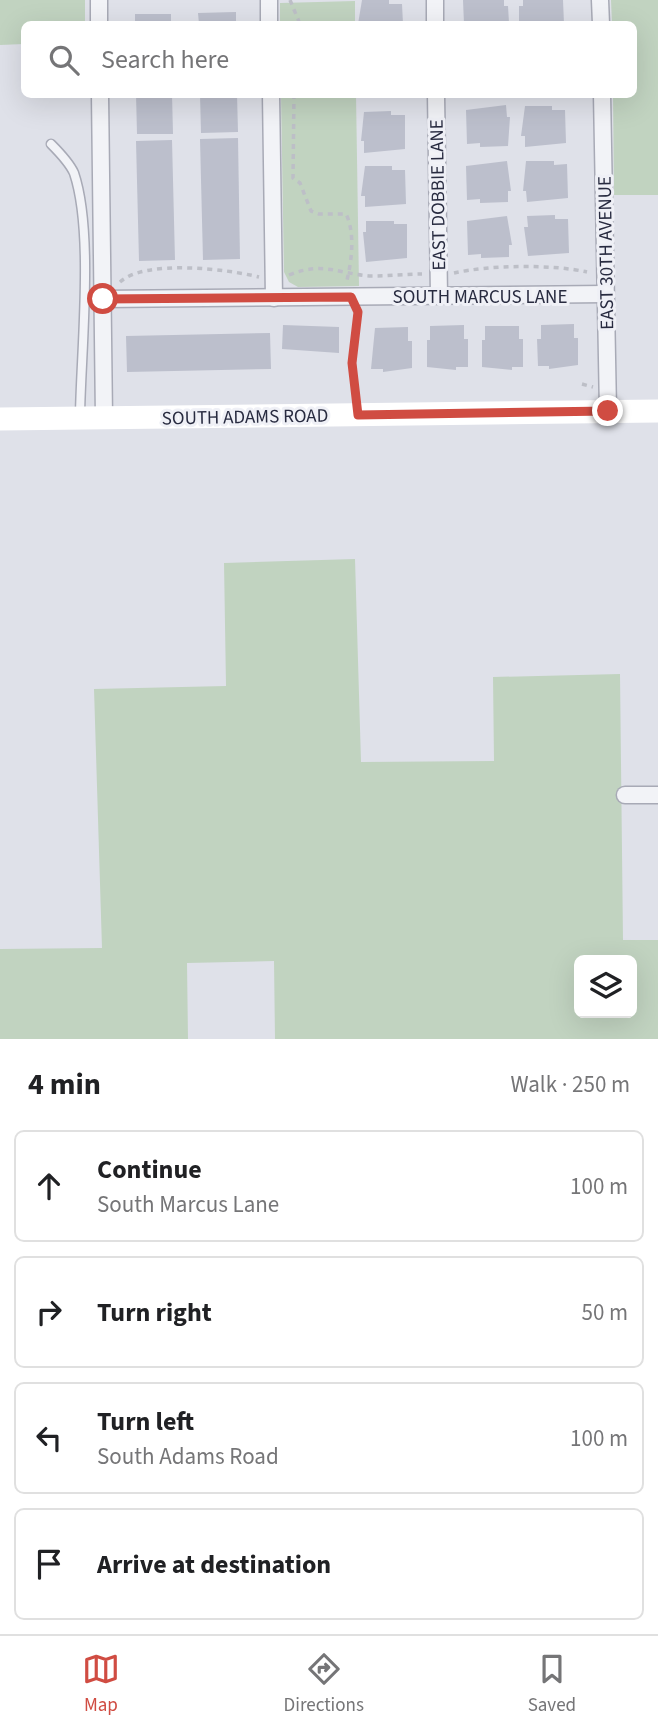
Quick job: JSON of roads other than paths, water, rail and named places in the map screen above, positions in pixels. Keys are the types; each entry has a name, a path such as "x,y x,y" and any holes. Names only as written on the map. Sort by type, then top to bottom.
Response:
{"street":[{"path":"99,0 99,21"},
{"path":"269,0 270,21"},
{"path":"435,0 435,21"},
{"path":"600,0 601,21"},
{"path":"100,98 104,418"},
{"path":"271,98 274,290"},
{"name":"EAST DOBBIE LANE","path":"436,98 439,296"},
{"name":"EAST 30TH AVENUE","path":"602,98 608,411"},
{"name":"SOUTH MARCUS LANE","path":"103,299 274,290 351,297 606,294"},
{"name":"SOUTH ADAMS ROAD","path":"0,419 658,411"},
{"path":"625,795 658,795"}],"lane":[{"path":"51,144 73,170 82,201 84,265 80,418"}]}
